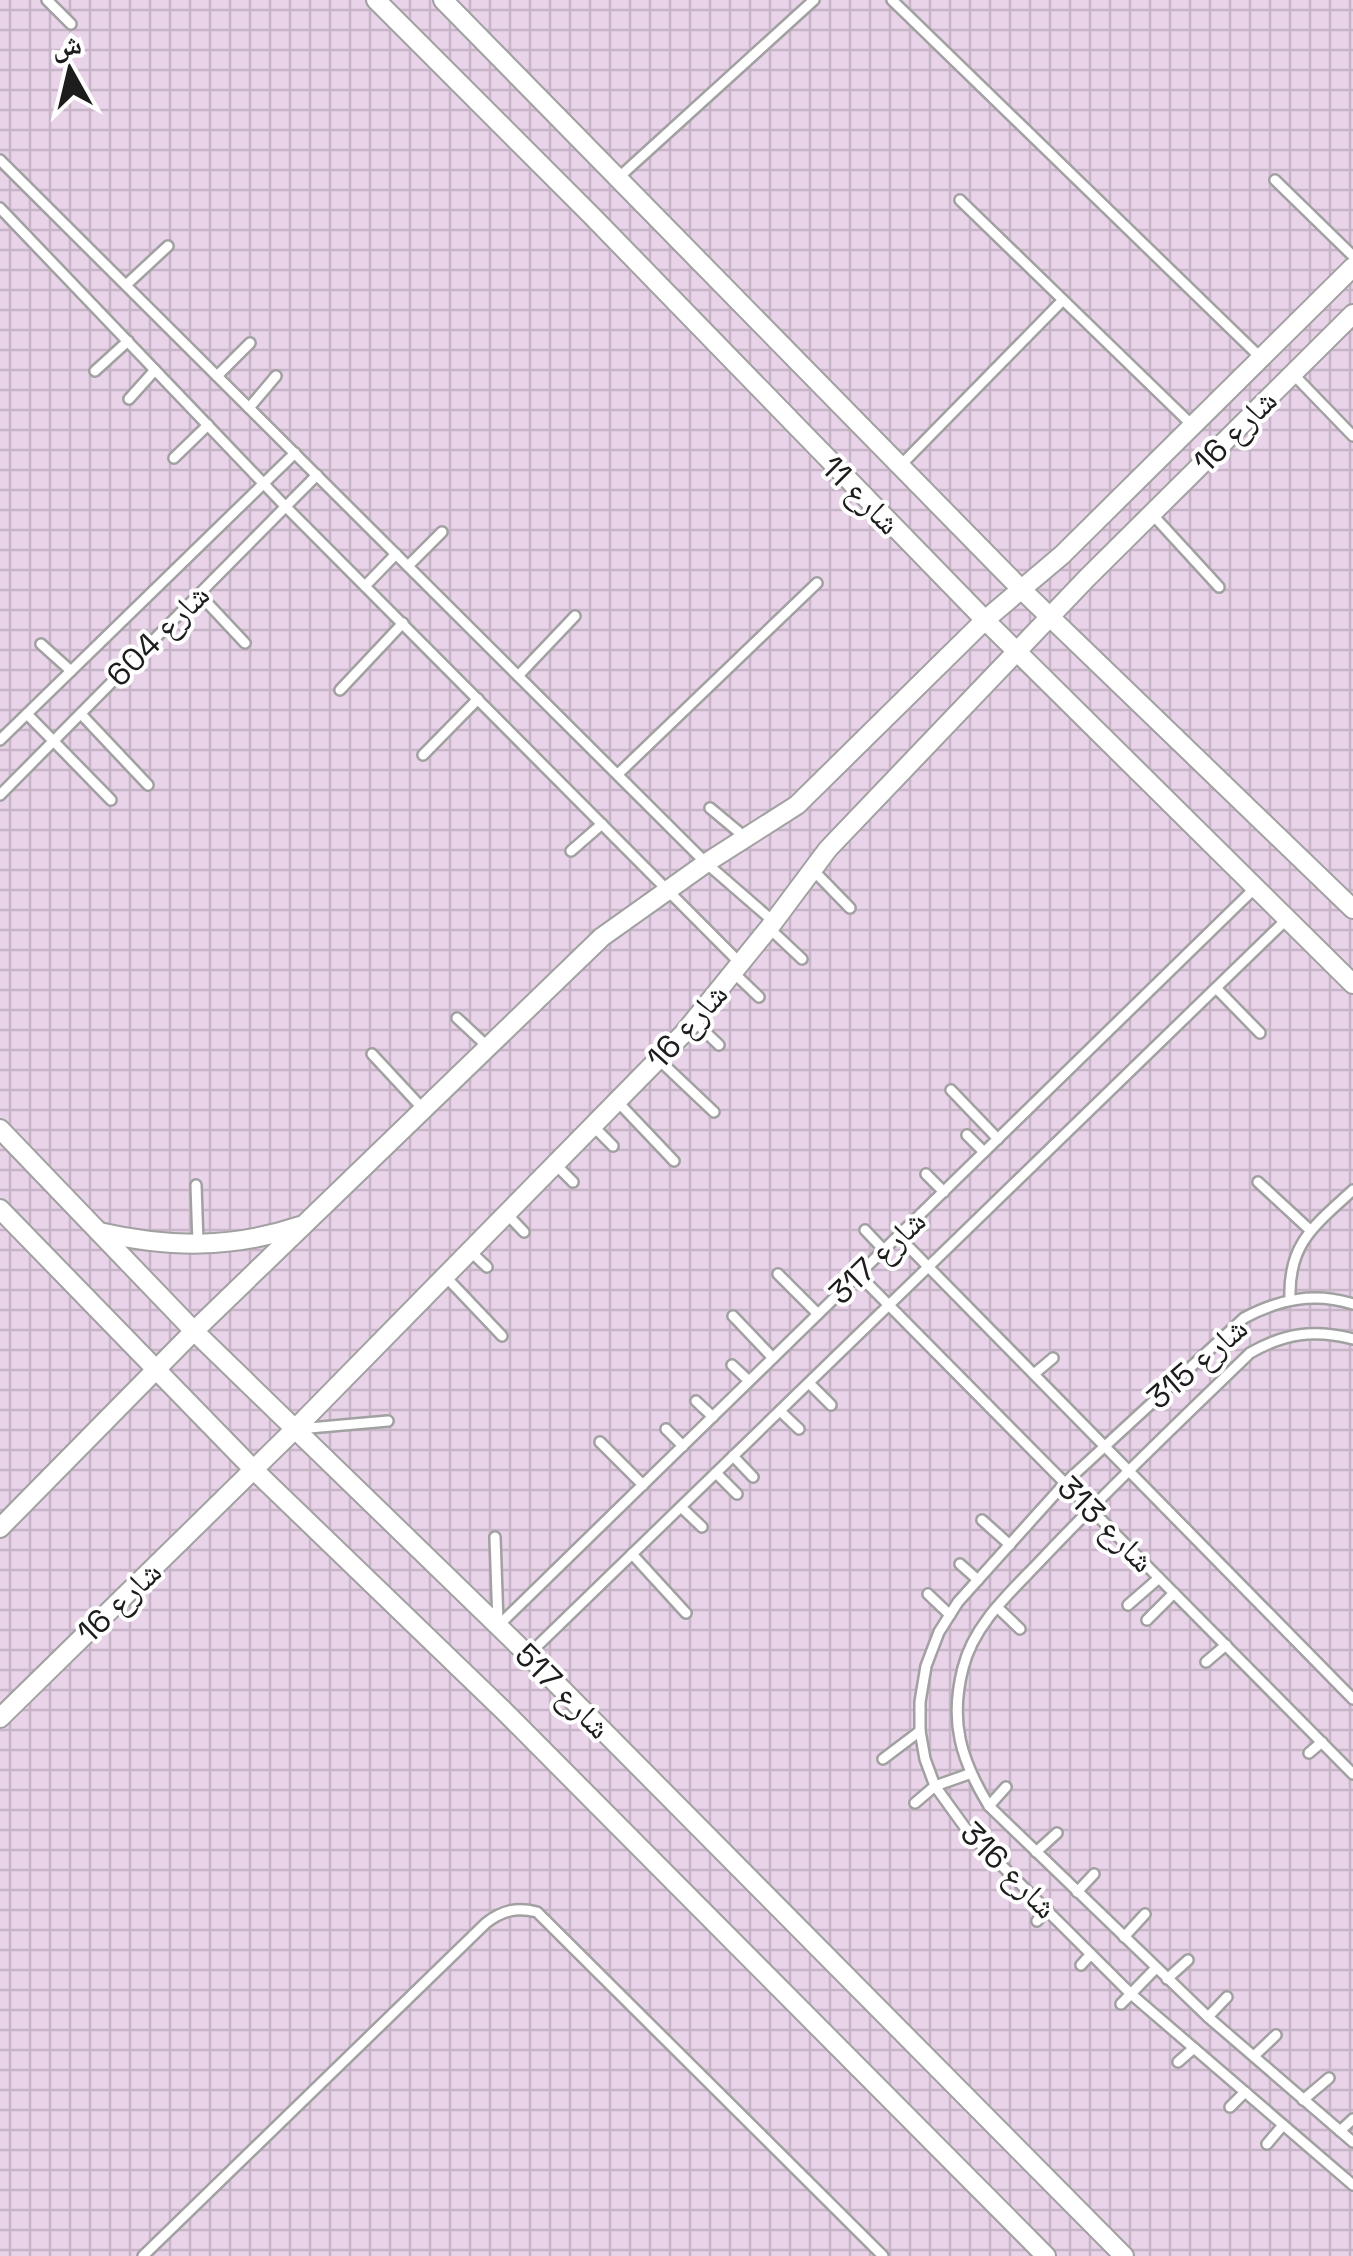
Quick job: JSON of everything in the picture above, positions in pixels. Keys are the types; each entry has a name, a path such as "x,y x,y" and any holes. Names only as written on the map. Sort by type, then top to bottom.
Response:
{"street":[{"name":"شارع 11","path":"376,0 985,620 1353,984"},
{"name":"شارع 11","path":"442,0 1022,589 1353,909"},
{"name":"شارع 16","path":"0,1528 194,1331 602,937 797,805 985,620 1062,555 1353,266"},
{"name":"شارع 16","path":"0,1718 295,1429 658,1059 738,969 828,848 1152,514 1353,314"},
{"name":"شارع 517","path":"0,1129 194,1331 528,1655 1124,2256"},
{"name":"شارع 517","path":"0,1209 254,1470 504,1710 1046,2256"},
{"path":"99,1232 149,1243 198,1246 235,1243 305,1224"}],"lane":[{"path":"48,0 71,24"},
{"path":"617,179 814,0"},
{"path":"892,0 1261,358"},
{"path":"0,160 802,959"},
{"path":"1275,180 1353,256"},
{"path":"960,200 1193,426"},
{"path":"0,208 264,484 668,889 759,996"},
{"path":"126,285 168,246"},
{"path":"902,464 1063,300"},
{"path":"95,371 128,341"},
{"path":"217,376 250,342"},
{"path":"128,398 155,370"},
{"path":"1293,374 1353,436"},
{"path":"249,408 276,376"},
{"path":"174,458 208,425"},
{"name":"شارع 604","path":"0,740 295,454"},
{"name":"شارع 604","path":"0,795 317,475"},
{"path":"1152,514 1219,587"},
{"path":"408,566 442,532"},
{"path":"365,586 396,554"},
{"path":"618,774 817,584"},
{"path":"199,594 245,643"},
{"path":"518,676 575,616"},
{"path":"340,690 403,624"},
{"path":"41,644 71,672"},
{"path":"423,754 478,699"},
{"path":"27,714 111,800"},
{"path":"81,714 148,785"},
{"path":"710,808 746,838"},
{"path":"571,851 602,824"},
{"path":"813,870 850,908"},
{"name":"شارع 317","path":"498,1626 1256,888"},
{"name":"شارع 317","path":"528,1655 1288,919"},
{"path":"1216,988 1260,1033"},
{"path":"457,1018 488,1048"},
{"path":"694,1021 718,1045"},
{"path":"372,1054 424,1110"},
{"path":"658,1059 714,1112"},
{"path":"951,1090 998,1139"},
{"path":"617,1101 674,1161"},
{"path":"593,1126 613,1146"},
{"path":"967,1135 984,1152"},
{"path":"555,1164 573,1182"},
{"path":"926,1174 944,1192"},
{"path":"1258,1182 1310,1230"},
{"path":"196,1185 198,1246"},
{"path":"1290,1299 1289,1274 1296,1250 1310,1230 1353,1190"},
{"path":"506,1214 524,1232"},
{"path":"865,1230 884,1250"},
{"name":"شارع 313","path":"898,1236 1353,1698"},
{"path":"470,1251 487,1267"},
{"path":"778,1274 818,1314"},
{"name":"شارع 313","path":"859,1275 1353,1774"},
{"path":"445,1276 502,1336"},
{"name":"شارع 315","path":"1065,1483 1244,1318 1290,1299 1314,1297 1353,1304"},
{"path":"733,1316 773,1358"},
{"name":"شارع 315","path":"1090,1508 1250,1353 1274,1340 1300,1333 1328,1333 1353,1340"},
{"path":"1034,1374 1053,1358"},
{"path":"732,1364 749,1381"},
{"path":"809,1383 831,1405"},
{"path":"696,1401 712,1417"},
{"path":"780,1411 799,1429"},
{"path":"295,1429 388,1421"},
{"path":"666,1429 684,1446"},
{"path":"600,1442 643,1485"},
{"path":"733,1456 753,1478"},
{"path":"716,1473 737,1494"},
{"name":"شارع 316","path":"1065,1483 950,1615 926,1666 920,1730 925,1759 936,1786 969,1832 1131,1994 1353,2185"},
{"path":"681,1507 702,1527"},
{"name":"شارع 316","path":"1090,1508 979,1630 964,1664 956,1701 958,1738 970,1774 989,1806 1167,1979 1353,2142"},
{"path":"982,1520 1010,1545"},
{"path":"495,1538 498,1626"},
{"path":"632,1554 686,1612"},
{"path":"960,1564 978,1580"},
{"path":"1128,1605 1159,1578"},
{"path":"1147,1620 1174,1593"},
{"path":"928,1594 950,1615"},
{"path":"998,1608 1020,1629"},
{"path":"1206,1662 1226,1645"},
{"path":"1273,1712 1284,1704"},
{"path":"884,1759 920,1730"},
{"path":"1309,1754 1322,1742"},
{"path":"916,1804 936,1786 970,1774"},
{"path":"989,1806 1006,1787"},
{"path":"960,1842 969,1832"},
{"path":"1036,1852 1057,1833"},
{"path":"1078,1892 1094,1874"},
{"path":"143,2256 486,1922 510,1909 524,1908 537,1912 883,2256"},
{"path":"1037,1921 1046,1909"},
{"path":"1124,1937 1145,1914"},
{"path":"1081,1965 1091,1954"},
{"path":"1167,1979 1188,1960"},
{"path":"1120,2004 1156,1968"},
{"path":"1208,2017 1227,1998"},
{"path":"1254,2056 1276,2035"},
{"path":"1178,2062 1194,2048"},
{"path":"1303,2100 1329,2078"},
{"path":"1230,2107 1245,2092"},
{"path":"1340,2131 1353,2119"},
{"path":"1267,2144 1283,2125"},
{"path":"1328,2183 1338,2172"}],"shaded area":[{"path":"0,0 1353,0 1353,2256 0,2256"}]}
